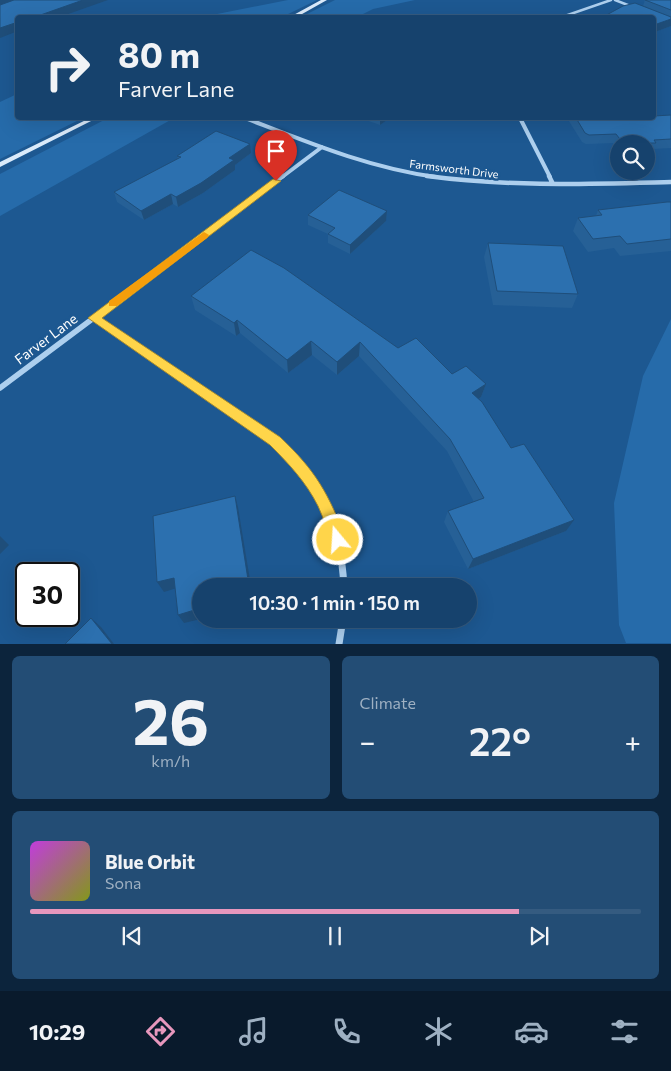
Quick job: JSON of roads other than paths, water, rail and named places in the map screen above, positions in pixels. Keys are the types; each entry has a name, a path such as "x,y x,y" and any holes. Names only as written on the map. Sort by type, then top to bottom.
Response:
{"street":[{"path":"296,15 325,0"},
{"path":"568,15 611,0"},
{"path":"615,0 639,10"},
{"path":"0,165 90,120"},
{"name":"Farmsworth Drive","path":"250,120 322,147 384,167 438,178 484,183 671,182"},
{"path":"521,120 553,184"},
{"name":"Farver Lane","path":"0,388 322,147"},
{"path":"93,318 254,425 295,460 312,482 335,528 341,553 343,578"},
{"path":"339,644 342,628"}]}
